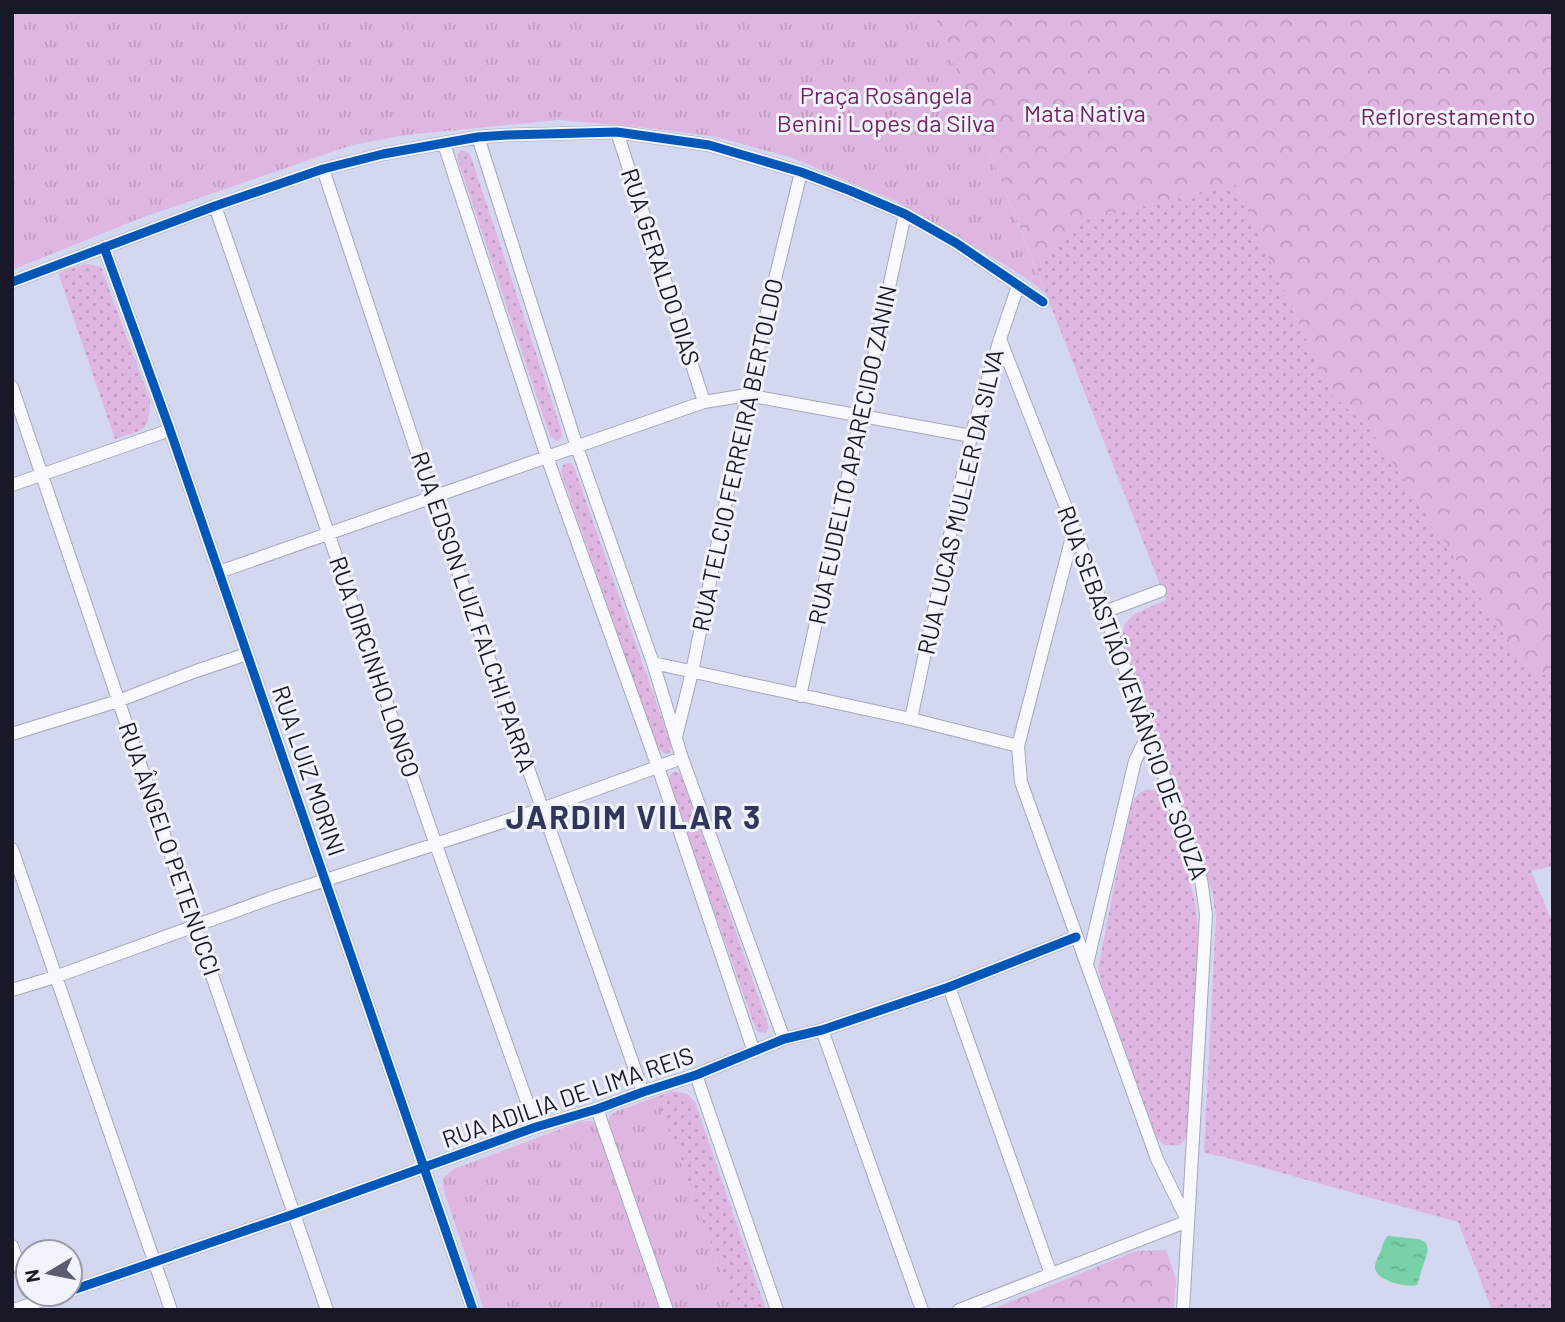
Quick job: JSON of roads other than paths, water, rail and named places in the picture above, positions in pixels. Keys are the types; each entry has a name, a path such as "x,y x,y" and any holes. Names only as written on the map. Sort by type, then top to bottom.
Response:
{"street":[{"path":"12,282 215,206 323,169 383,154 478,137 617,132 709,145 801,172 905,214 956,243 1043,302"},
{"name":"RUA GERALDO DIAS","path":"617,132 704,402"},
{"path":"478,137 577,447 653,663 682,758 783,1039"},
{"path":"444,144 547,457 658,766 754,1052"},
{"name":"RUA EDSON LUIZ FALCHI PARRA","path":"323,169 432,498 643,1092"},
{"name":"RUA TELCIO FERREIRA BERTOLDO","path":"676,738 692,672 747,395 801,172"},
{"name":"RUA DIRCINHO LONGO","path":"215,206 536,1127"},
{"name":"RUA EUDELTO APARECIDO ZANIN","path":"800,696 905,214"},
{"name":"RUA LUIZ MORINI","path":"104,247 170,430 473,1310"},
{"name":"RUA LUCAS MULLER DA SILVA","path":"911,719 971,436 1018,286"},
{"name":"RUA SEBASTIÃO VENÂNCIO DE SOUZA","path":"1000,339 1074,528 1201,879 1206,915 1183,1310"},
{"name":"RUA ÂNGELO PETENUCCI","path":"12,387 327,1310"},
{"path":"219,572 704,402 747,395 971,436"},
{"path":"12,485 170,430"},
{"path":"959,1310 1188,1221 1157,1159 1021,782 1018,746 1074,528"},
{"path":"1104,612 1160,591"},
{"path":"12,734 118,701 247,654"},
{"path":"653,663 911,719 1018,746"},
{"path":"1087,964 1135,761 1148,734"},
{"path":"12,990 325,880 542,809 682,758"},
{"path":"12,849 171,1310"},
{"name":"RUA ADILIA DE LIMA REIS","path":"84,1285 536,1127 696,1075 783,1039 822,1030 949,987 1076,937"},
{"path":"949,987 1051,1274"},
{"path":"822,1030 922,1310"},
{"path":"696,1075 777,1310"},
{"path":"597,1109 667,1310"}],"water":[{"path":"1388,1236 1419,1239 1426,1243 1428,1250 1417,1285 1392,1282 1376,1272 1376,1263"}],"district":[{"name":"JARDIM VILAR 3","path":"634,818"}],"park label":[{"name":"Praça Rosângela Benini Lopes da Silva","path":"886,110"},
{"name":"Mata Nativa","path":"1085,114"},
{"name":"Reflorestamento","path":"1448,117"}]}
